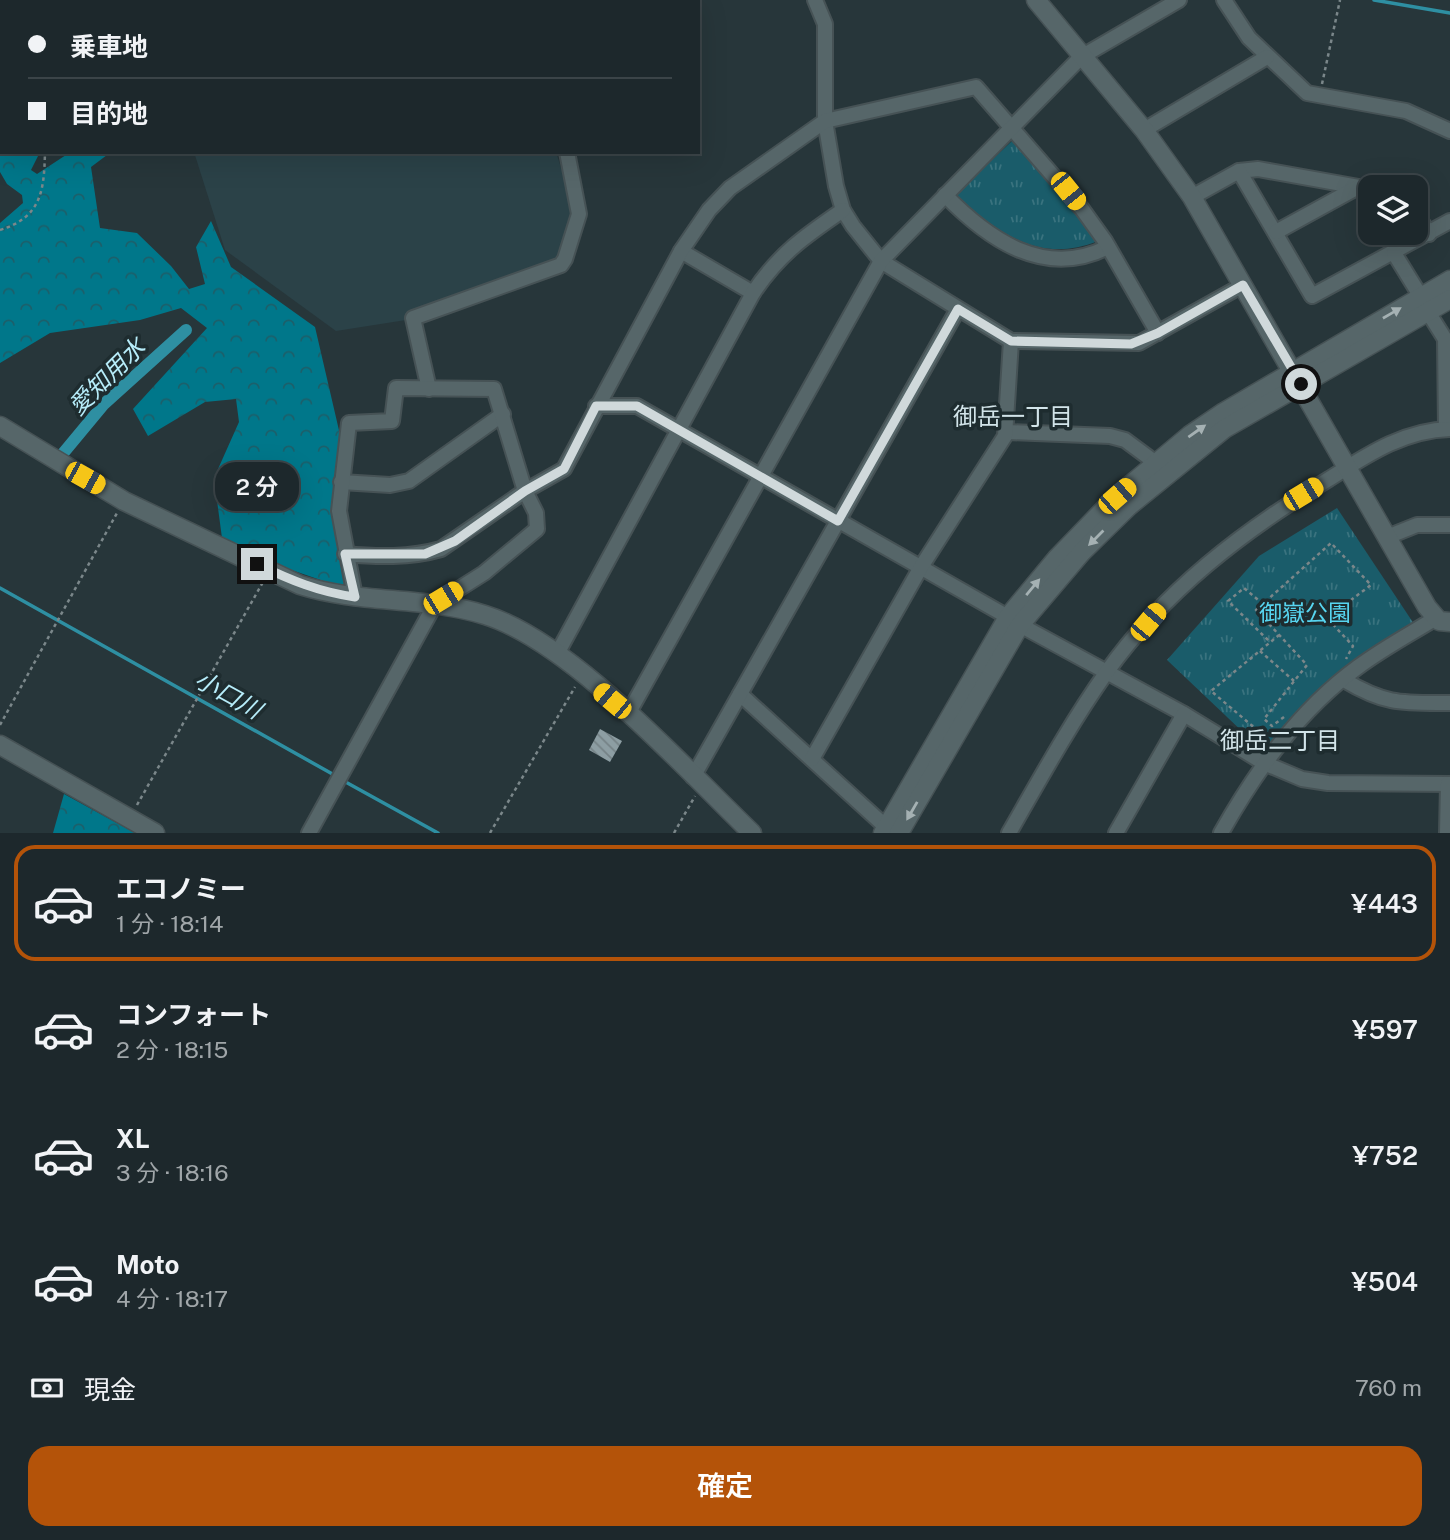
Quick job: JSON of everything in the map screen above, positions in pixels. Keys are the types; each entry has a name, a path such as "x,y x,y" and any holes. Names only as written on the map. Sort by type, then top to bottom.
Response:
{"street":[{"path":"815,0 825,24 825,121 833,174 843,210 881,261 1011,341 1131,344 1158,333 1243,285"},
{"path":"1035,0 1144,130 1192,197 1387,537 1443,620 1357,668 1343,680 1264,762 1221,833"},
{"path":"628,714 881,261 1081,57 1179,0"},
{"path":"1224,0 1249,38 1296,85 1319,97 1406,111 1450,131"},
{"path":"1144,130 1268,57"},
{"path":"345,554 401,555 441,549 525,491 564,469 681,251 719,199 825,121 972,85 1012,126 1082,209 1108,247 1158,333"},
{"path":"429,389 414,318 561,265 565,259 579,214 567,154"},
{"path":"1192,197 1239,171 1258,169 1358,187"},
{"path":"1239,171 1312,296 1450,221"},
{"path":"1276,232 1358,191"},
{"path":"945,195 959,210 998,238 1037,257 1067,260 1090,256 1108,247"},
{"path":"557,654 753,293 772,264 787,250 843,210"},
{"path":"681,251 753,293"},
{"path":"1009,833 1107,671 1162,606 1220,552 1281,508 1400,438 1448,429 1448,339 1394,253"},
{"path":"740,694 889,831 1014,621 1079,534 1156,463 1224,412 1297,377 1424,304 1450,281"},
{"path":"1424,304 1450,299"},
{"path":"697,781 740,694 958,309"},
{"path":"812,759 921,567 1007,432 1011,341"},
{"path":"1014,621 1155,482 1297,377"},
{"path":"309,833 435,604 484,573 537,529 537,513 525,491 494,389 396,388 392,421 349,422 339,511 355,597"},
{"path":"596,406 637,406 759,478 1184,714 1264,762 1313,782 1449,783 1447,833"},
{"path":"341,482 390,485 409,481 503,414"},
{"path":"0,426 124,501 325,593 435,604 483,614 516,626 557,654 628,714 752,833"},
{"path":"1007,432 1110,436 1125,440 1156,463"},
{"path":"1387,537 1417,526 1450,525"},
{"path":"1343,680 1370,695 1392,703 1450,704"},
{"path":"1116,833 1184,714"},
{"path":"0,745 155,833"}],"path":[{"path":"1319,97 1340,0"},
{"path":"0,230 22,220 38,203 44,187 45,154"},
{"path":"0,725 124,501"},
{"path":"1293,710 1272,726 1264,719 1307,665 1256,610 1331,543 1371,585 1327,618 1353,646 1345,661 1357,668"},
{"path":"130,819 270,570"},
{"path":"1263,604 1244,588 1228,601 1270,642"},
{"path":"1276,747 1211,691 1279,635"},
{"path":"1260,651 1294,681"},
{"path":"491,833 582,675"},
{"path":"674,833 697,781"}],"shaded area":[{"path":"195,154 557,154 576,215 558,261 406,320 336,331 225,250"}],"green space":[{"path":"1012,141 1098,241 1058,249 1040,247 1007,234 958,202 955,195"},
{"path":"0,154 39,154 31,170 37,174 66,154 108,154 91,167 100,228 137,233 171,266 189,289 205,284 196,247 211,221 231,267 315,327 341,439 346,582 341,587 277,565 222,538 214,478 239,422 236,399 205,402 148,436 133,409 207,328 181,308 140,320 50,333 0,363 0,223 23,203 22,195 7,184 0,172"},
{"name":"御嶽公園","path":"1337,508 1414,624 1266,754 1167,660 1259,556"},
{"path":"64,794 135,833 53,833"}],"building":[{"path":"600,729 622,741 610,762 589,750"}],"waterway":[{"path":"1374,0 1450,13"},
{"name":"愛知用水","path":"60,457 104,404 186,330"},
{"name":"小口川","path":"0,588 336,776"},
{"name":"小口川","path":"342,780 438,833"}],"district":[{"name":"御岳一丁目","path":"1013,417"},
{"name":"御岳二丁目","path":"1280,741"}],"route":[{"path":"257,564 300,585 325,593 355,597 345,554 425,554 455,541 525,491 564,469 596,406 637,406 678,432 838,521 958,309 1011,341 1131,344 1158,333 1243,285 1301,384"}]}
